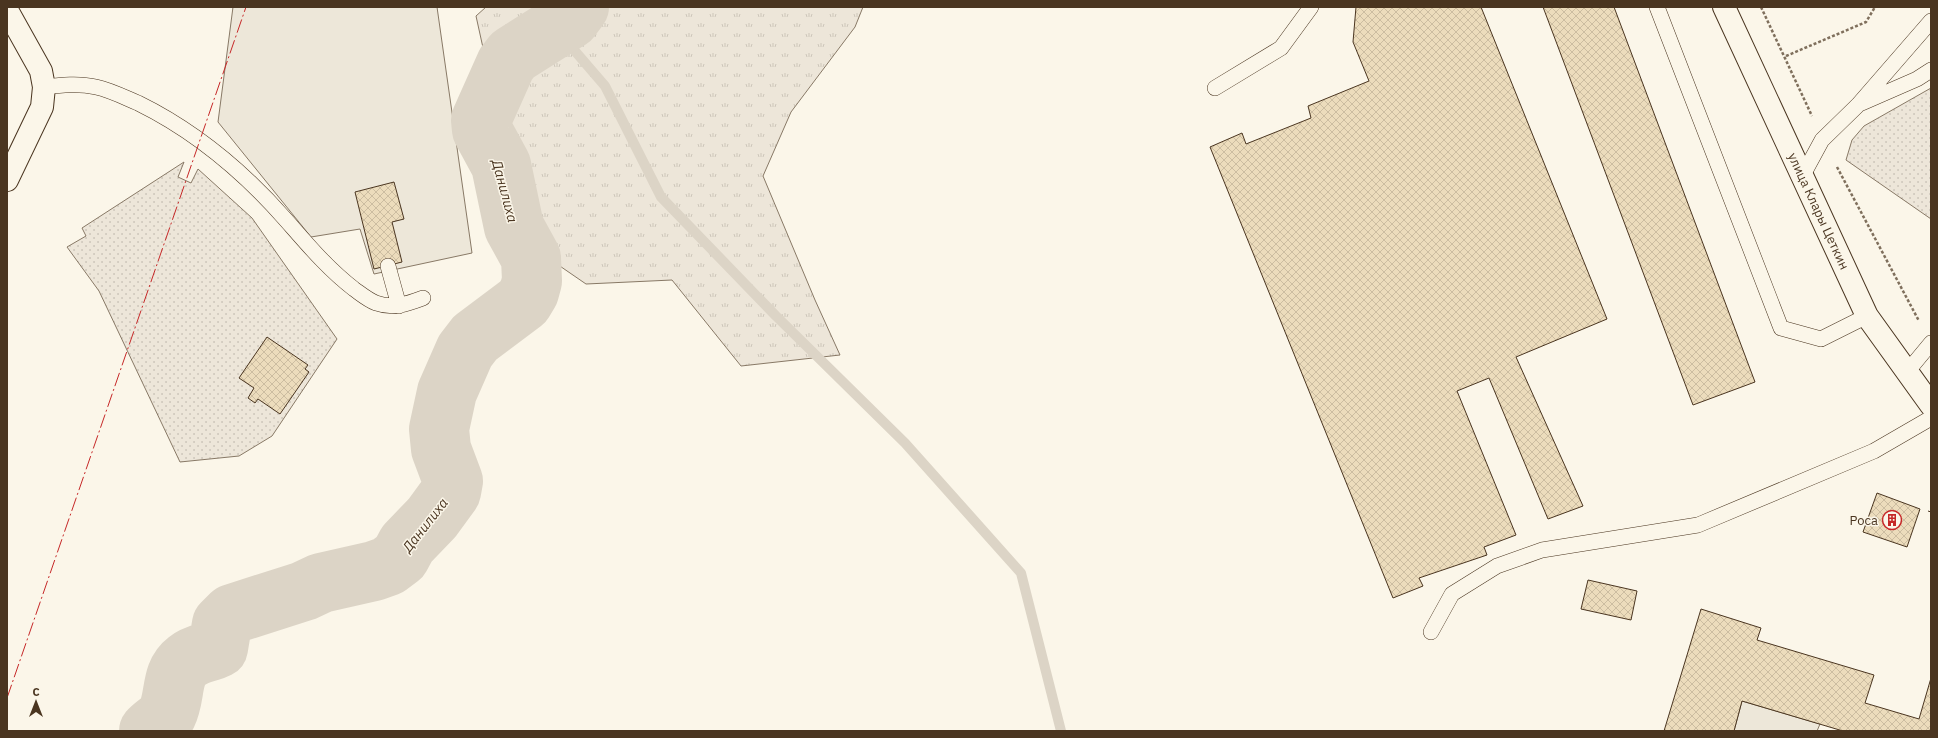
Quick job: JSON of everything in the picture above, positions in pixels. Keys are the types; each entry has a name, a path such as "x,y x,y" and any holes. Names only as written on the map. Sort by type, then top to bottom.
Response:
{"street":[{"name":"улица Клары Цеткин","path":"1724,7 1868,316 1931,405"},
{"path":"7,10 41,71 44,87 42,107 7,180"}],"lane":[{"path":"1215,88 1281,48 1311,7"},
{"path":"1657,7 1781,328 1821,339 1868,316"},
{"path":"1803,176 1822,140 1858,105 1931,22"},
{"path":"1858,105 1917,79 1931,70"},
{"path":"44,87 71,84 95,86 118,94 162,115 213,150 249,181 285,219 320,260 339,277 375,303 393,307 423,298"},
{"path":"388,266 399,306"},
{"path":"1907,372 1931,343"},
{"path":"1431,632 1452,594 1497,566 1542,550 1698,525 1874,451 1931,418"}],"path":[{"path":"1762,7 1786,56 1822,140 1920,322"},
{"path":"1786,56 1866,22 1875,7"}],"green space":[{"path":"486,7 863,7 855,27 791,112 763,176 815,300 840,355 741,366 672,280 586,284 490,218 500,125 476,16"},
{"path":"1931,88 1931,219 1846,160 1852,140 1864,126"},
{"path":"184,162 178,177 191,183 198,169 252,218 337,339 272,436 239,456 180,462 99,291 67,247 86,236 82,228"}],"shaded area":[{"path":"233,7 437,7 472,253 374,274 360,229 311,237 218,122"},
{"path":"1742,701 1820,724 1817,731 1734,731"}],"building":[{"path":"1356,7 1481,7 1607,319 1516,357 1583,506 1548,519 1489,378 1457,391 1516,535 1484,547 1487,555 1419,578 1423,586 1393,598 1210,147 1242,133 1246,144 1311,118 1308,106 1369,81 1353,42"},
{"path":"1543,7 1614,7 1755,382 1693,405"},
{"path":"394,182 404,219 392,222 402,262 374,269 355,192"},
{"path":"267,337 308,365 305,369 309,372 280,414 258,399 255,403 248,398 254,388 239,378"},
{"name":"Роса","path":"1877,493 1920,509 1907,547 1863,532"},
{"path":"1588,580 1637,591 1631,620 1581,609"},
{"path":"1701,609 1761,628 1757,640 1874,675 1865,703 1919,719 1931,678 1931,731 1843,731 1742,701 1734,731 1664,731"}],"waterway":[{"name":"Данилиха","path":"149,731 167,714 172,700 178,672 182,666 195,656 218,648 222,624 232,614 304,591 321,583 374,571 388,566 400,557 407,544 432,518 451,492 453,481 441,449 439,429 447,392 465,351 475,338 523,302 529,292 532,281 531,258 514,227 501,165 482,130 481,120 506,64 513,55 570,19 579,7"},
{"path":"556,29 605,86 661,197 776,316 905,443 1021,573 1061,731"}],"power":[{"path":"7,698 246,7"}],"place":[{"name":"Роса","path":"1892,520"}]}
